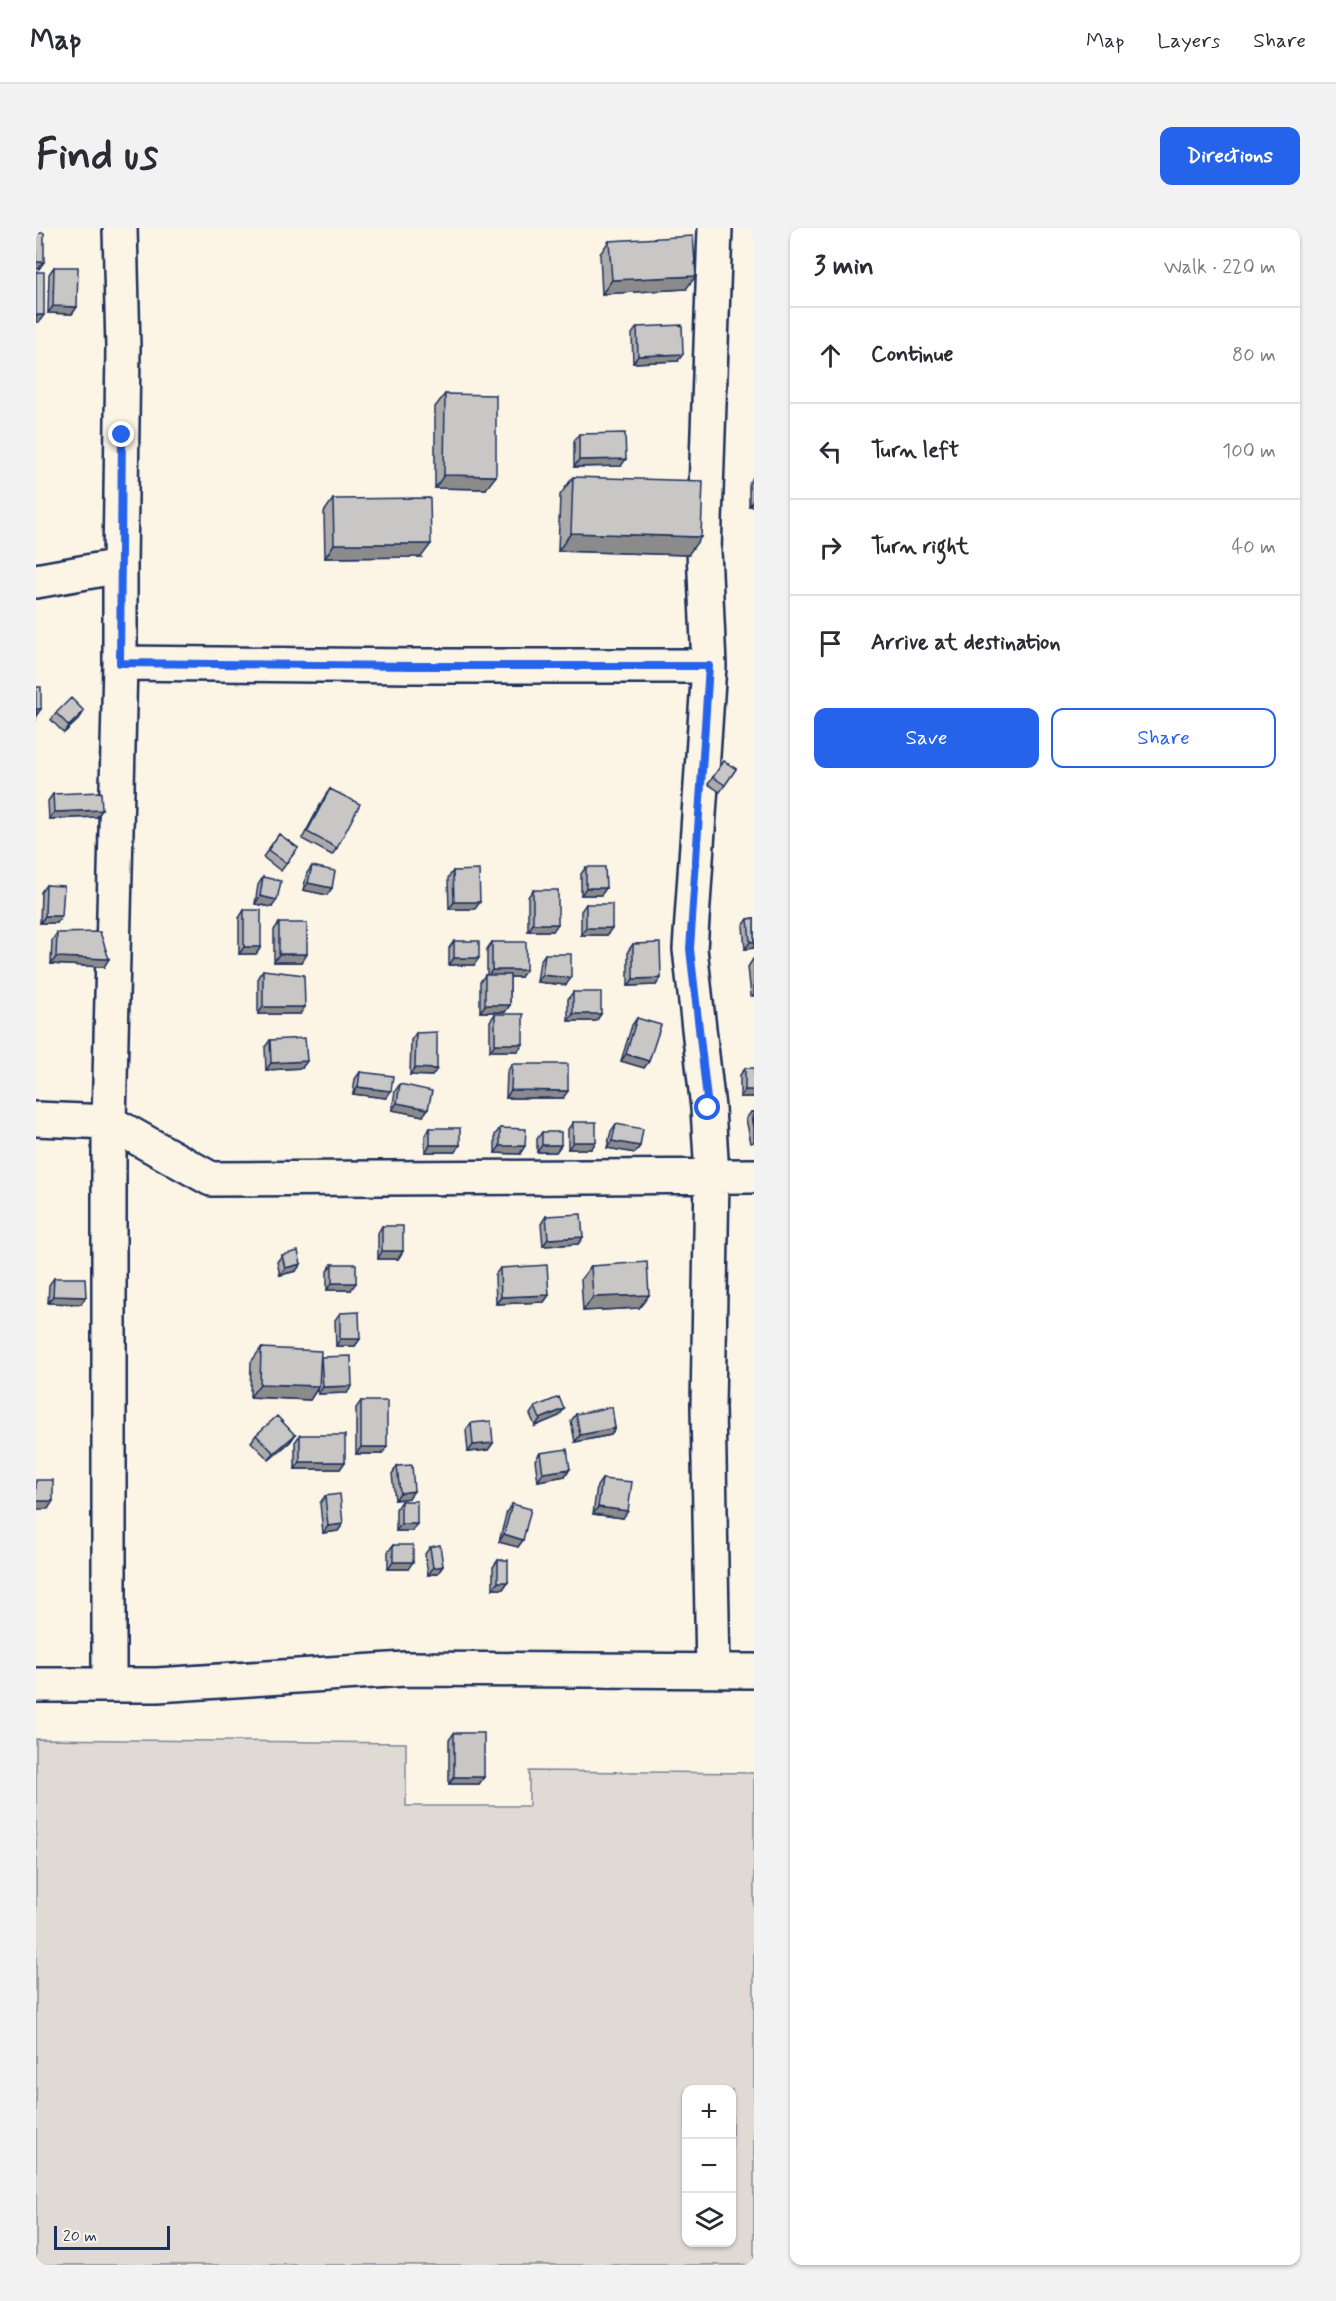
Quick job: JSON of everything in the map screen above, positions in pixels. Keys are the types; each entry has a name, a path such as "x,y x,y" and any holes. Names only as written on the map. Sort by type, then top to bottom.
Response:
{"street":[{"path":"109,1685 109,1122 120,663 123,348 120,228"},
{"path":"713,1670 708,1407 712,1176 708,1108 690,949 709,666 704,550 715,228"},
{"path":"36,581 120,566"},
{"path":"120,663 709,666"},
{"path":"36,1119 109,1122 211,1179 754,1176"},
{"path":"36,1685 157,1685 405,1669 754,1671"}],"shaded area":[{"path":"36,1739 406,1743 406,1806 529,1806 529,1771 754,1773 754,2265 36,2265"}],"building":[{"path":"36,233 44,233 44,262 36,262"},
{"path":"693,236 696,276 612,280 609,241"},
{"path":"54,267 78,267 77,307 53,306"},
{"path":"36,272 44,272 44,315 36,315"},
{"path":"682,325 683,354 638,356 637,327"},
{"path":"445,394 496,395 496,476 444,475"},
{"path":"625,433 626,459 579,460 579,434"},
{"path":"573,477 703,481 701,537 571,533"},
{"path":"430,498 431,544 334,544 333,499"},
{"path":"36,687 41,687 41,709 36,709"},
{"path":"71,698 84,711 69,726 56,713"},
{"path":"724,761 736,769 725,785 713,777"},
{"path":"330,789 360,804 337,848 307,832"},
{"path":"101,792 102,810 54,812 53,794"},
{"path":"279,834 298,848 286,863 268,850"},
{"path":"312,866 335,871 332,888 308,883"},
{"path":"586,867 605,867 606,888 586,888"},
{"path":"479,870 480,902 454,902 453,871"},
{"path":"263,877 281,881 277,900 260,896"},
{"path":"46,885 64,886 62,916 45,916"},
{"path":"533,890 558,890 558,924 533,924"},
{"path":"586,904 612,904 612,928 586,928"},
{"path":"244,910 261,910 261,947 244,947"},
{"path":"754,918 754,941 750,942 748,919"},
{"path":"279,923 307,923 307,954 279,954"},
{"path":"100,932 109,959 56,957 57,933"},
{"path":"454,941 479,941 479,958 454,958"},
{"path":"492,942 526,942 526,970 492,970"},
{"path":"660,943 661,978 633,979 633,944"},
{"path":"545,954 571,954 571,978 542,975"},
{"path":"263,970 304,975 305,1007 263,1007"},
{"path":"485,975 510,975 510,1005 485,1005"},
{"path":"573,992 601,992 601,1014 573,1014"},
{"path":"495,1014 523,1014 523,1044 495,1044"},
{"path":"637,1018 661,1025 649,1061 626,1054"},
{"path":"437,1032 437,1069 415,1068 416,1033"},
{"path":"305,1038 307,1061 271,1063 270,1040"},
{"path":"512,1064 568,1064 568,1091 511,1090"},
{"path":"745,1068 754,1068 754,1090 745,1090"},
{"path":"360,1072 393,1076 391,1091 358,1087"},
{"path":"400,1084 432,1091 428,1109 397,1103"},
{"path":"573,1122 596,1122 596,1142 573,1142"},
{"path":"616,1124 643,1129 640,1146 612,1141"},
{"path":"430,1128 460,1128 460,1145 430,1145"},
{"path":"500,1128 526,1129 525,1146 500,1146"},
{"path":"542,1132 561,1132 561,1145 542,1145"},
{"path":"581,1214 583,1237 548,1239 546,1216"},
{"path":"382,1226 403,1226 403,1251 382,1251"},
{"path":"298,1251 301,1264 285,1268 282,1255"},
{"path":"647,1262 649,1295 593,1297 591,1266"},
{"path":"332,1264 356,1264 356,1283 332,1283"},
{"path":"547,1265 549,1295 501,1297 500,1268"},
{"path":"54,1278 85,1278 86,1297 53,1296"},
{"path":"359,1312 360,1339 340,1339 340,1313"},
{"path":"261,1348 321,1351 319,1386 260,1384"},
{"path":"351,1356 352,1386 323,1387 321,1357"},
{"path":"559,1397 564,1409 540,1419 535,1407"},
{"path":"361,1401 387,1401 387,1447 361,1447"},
{"path":"612,1407 615,1428 580,1435 576,1414"},
{"path":"277,1416 295,1435 274,1453 256,1435"},
{"path":"491,1421 493,1443 473,1445 471,1423"},
{"path":"300,1435 345,1435 345,1462 300,1462"},
{"path":"567,1449 570,1469 543,1473 540,1453"},
{"path":"412,1465 414,1491 400,1493 397,1466"},
{"path":"602,1479 632,1482 628,1511 598,1507"},
{"path":"36,1480 53,1480 53,1501 36,1501"},
{"path":"340,1494 343,1524 328,1526 325,1496"},
{"path":"401,1501 417,1501 417,1524 401,1524"},
{"path":"512,1504 531,1509 523,1540 504,1534"},
{"path":"393,1545 413,1545 413,1562 393,1562"},
{"path":"440,1545 443,1566 433,1568 430,1547"},
{"path":"498,1560 508,1560 508,1582 498,1582"},
{"path":"454,1733 484,1733 484,1777 454,1777"}],"route":[{"path":"122,435 120,663 709,666 690,949 708,1108"}]}
